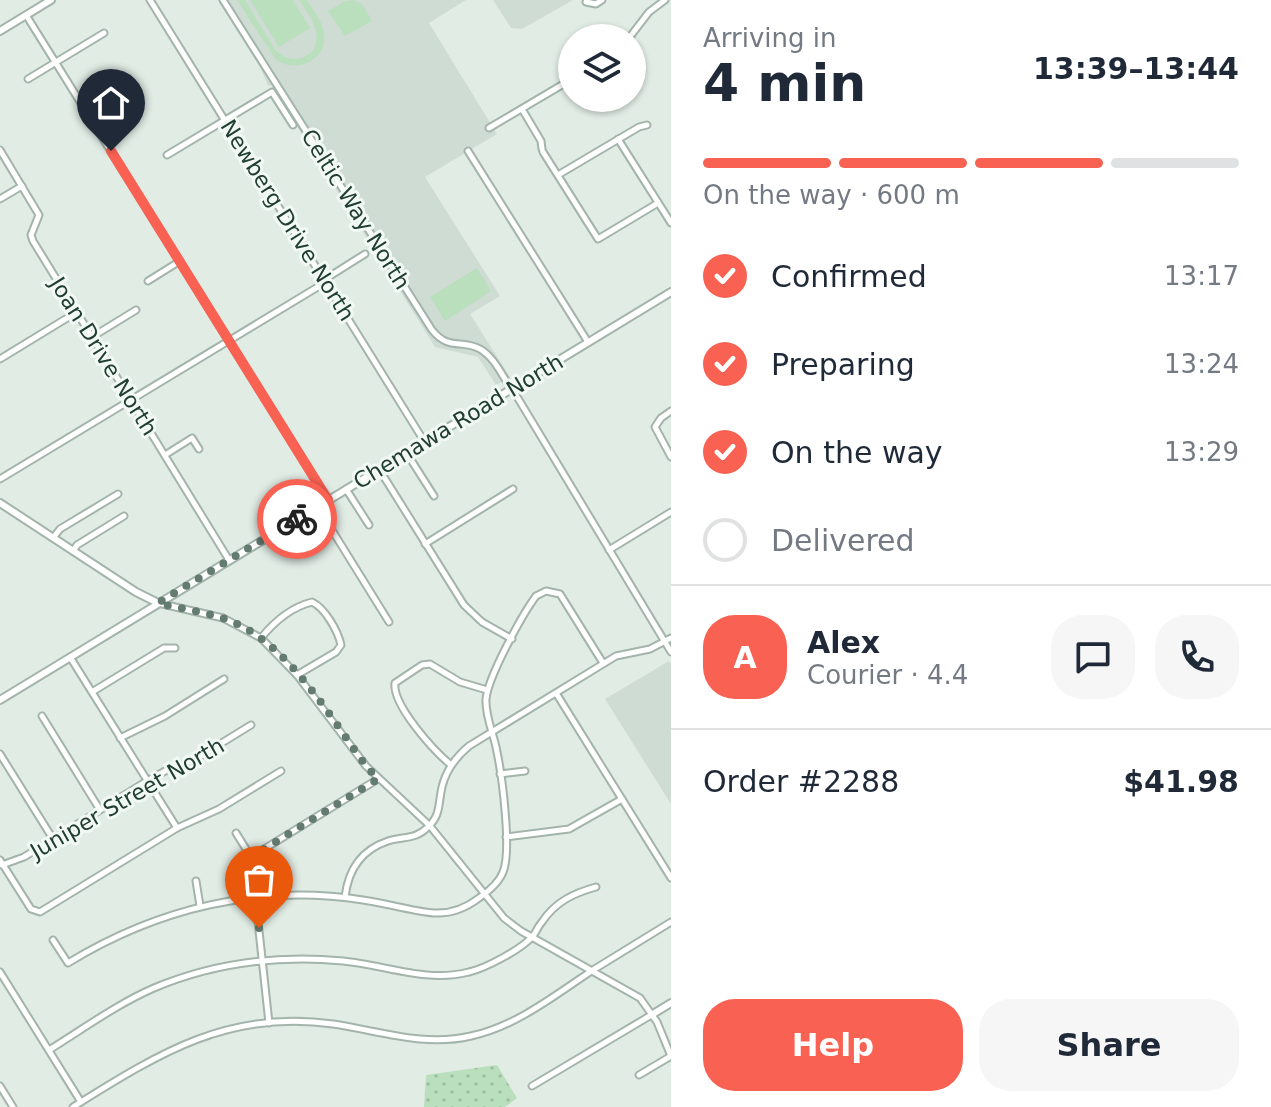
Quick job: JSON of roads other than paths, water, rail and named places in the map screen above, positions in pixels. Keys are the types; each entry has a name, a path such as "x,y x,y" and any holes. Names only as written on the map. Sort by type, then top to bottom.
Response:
{"street":[{"path":"0,31 51,0"},
{"name":"Newberg Drive North","path":"150,0 424,441"},
{"name":"Celtic Way North","path":"223,0 435,334 448,344 482,350 491,359 592,518 671,652"},
{"path":"586,2 596,4 602,0"},
{"path":"640,24 665,0"},
{"path":"26,15 328,500"},
{"path":"28,79 104,33"},
{"path":"489,128 558,87"},
{"path":"167,155 272,92 293,125"},
{"path":"522,109 543,150 598,239 658,203"},
{"path":"558,175 647,125"},
{"path":"618,139 671,223"},
{"name":"Joan Drive North","path":"0,150 39,215 31,235 33,241 229,560"},
{"path":"468,151 588,342"},
{"path":"0,199 22,186"},
{"path":"0,479 326,282 330,276 365,254"},
{"path":"148,281 180,261"},
{"name":"Chemawa Road North","path":"0,700 671,292"},
{"path":"92,337 136,310"},
{"path":"0,359 77,312"},
{"path":"671,411 655,427 671,457"},
{"path":"165,455 192,438 199,449"},
{"path":"406,452 434,496"},
{"path":"379,469 468,610 512,639"},
{"path":"346,489 369,525"},
{"path":"425,544 513,489"},
{"path":"53,538 60,529 118,494"},
{"path":"0,503 158,603 223,618 261,638 297,675 366,766 430,826 504,918 532,937 631,991 646,1003 671,1056 639,1075"},
{"path":"317,506 389,622"},
{"path":"609,550 671,512"},
{"path":"73,551 77,545 124,516"},
{"path":"53,940 68,963 133,927 200,906 256,897 345,897 434,913 461,909 485,894 498,882 503,872 507,854 506,837 500,774 486,713 487,690 533,600 540,593 551,591 560,594 603,663"},
{"path":"261,638 278,620 303,605 312,602 320,606 341,645 336,652 297,675"},
{"path":"345,897 347,879 353,867 367,853 388,841 416,837 430,826 439,815 441,791 451,765 469,746 616,656 650,649 671,638"},
{"path":"92,692 164,648 175,648"},
{"path":"70,657 177,828"},
{"path":"451,765 427,744 396,694 395,683 422,665 430,664 460,682 487,690"},
{"path":"120,738 165,716 224,679"},
{"path":"556,693 671,878"},
{"path":"42,716 100,810"},
{"name":"Juniper Street North","path":"1,863 24,857 147,781 194,760 251,725"},
{"path":"0,754 53,839"},
{"path":"1,863 31,909 37,912 44,910 177,828 219,809 281,771"},
{"path":"500,774 525,771"},
{"path":"251,857 378,779"},
{"path":"506,837 569,829 622,799"},
{"path":"236,833 251,857 269,1023"},
{"path":"196,881 200,906"},
{"path":"49,1050 153,989 220,967 262,959 345,961 444,977 487,966 532,937 558,904 596,887"},
{"path":"73,1107 166,1051 216,1032 269,1023 323,1023 429,1040 471,1036 507,1024 671,922"},
{"path":"0,972 81,1102"},
{"path":"532,1086 671,1003"},
{"path":"0,1086 13,1107"}]}
